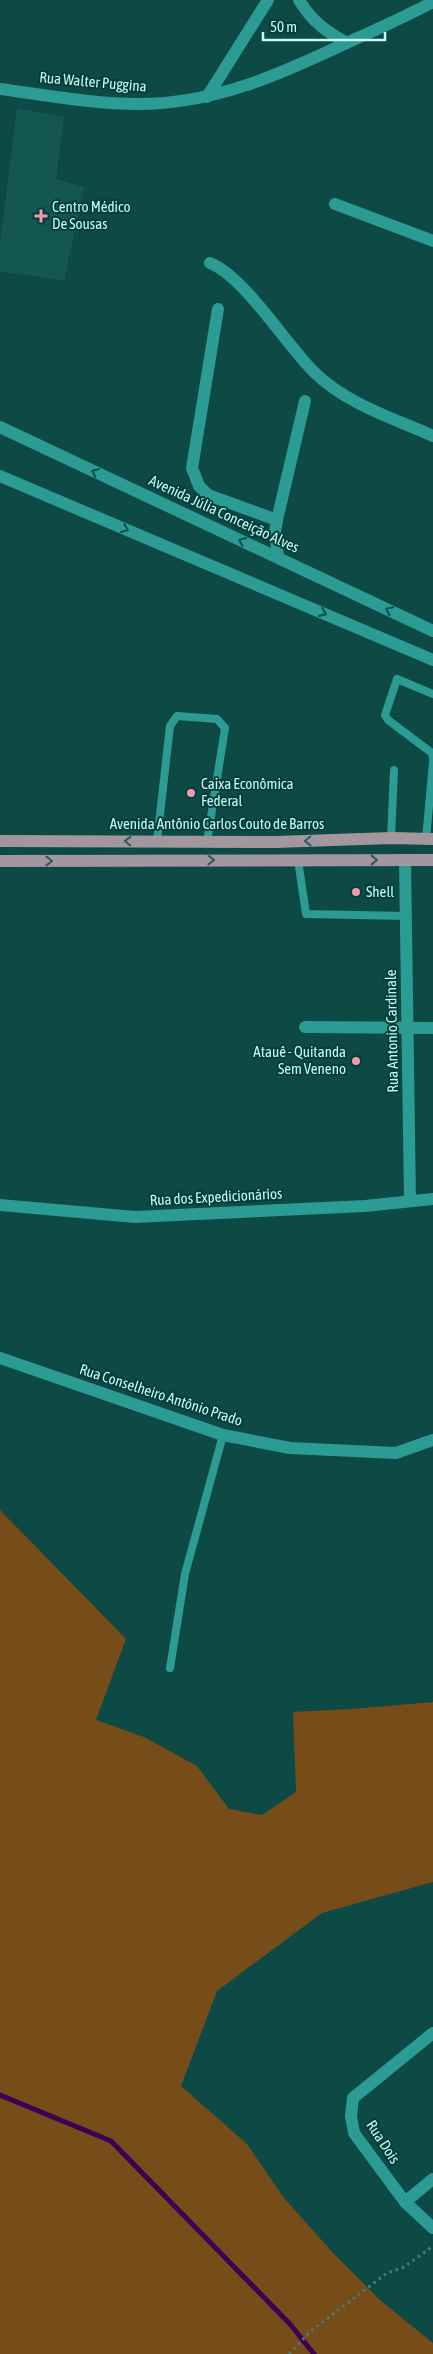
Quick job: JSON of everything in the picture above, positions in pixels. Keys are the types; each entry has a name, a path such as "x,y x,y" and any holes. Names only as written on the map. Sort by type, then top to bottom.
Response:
{"main road":[{"name":"Avenida Antônio Carlos Couto de Barros","path":"0,841 207,842 391,838 430,839"},
{"path":"0,861 433,860"}],"street":[{"path":"207,97 268,0"},
{"path":"299,0 309,16 323,30 347,43"},
{"name":"Rua Walter Puggina","path":"0,89 71,99 139,104 207,97 251,85 347,43 433,2"},
{"path":"335,204 433,241"},
{"path":"210,263 231,276 316,374 334,388 349,398 433,436"},
{"path":"218,309 192,468 194,478 208,495 277,520"},
{"path":"278,557 275,532 277,520 305,400"},
{"name":"Avenida Júlia Conceição Alves","path":"0,427 433,631"},
{"path":"0,476 433,660"},
{"name":"Rua Antonio Cardinale","path":"405,860 409,1028 410,1201"},
{"path":"305,1027 433,1028"},
{"name":"Rua dos Expedicionários","path":"0,1205 135,1217 365,1206 433,1199"},
{"name":"Rua Conselheiro Antônio Prado","path":"0,1358 223,1435 290,1448 396,1454 433,1440"},
{"name":"Rua Dois","path":"433,2033 353,2098 351,2116 354,2133 405,2202 433,2228"},
{"path":"405,2202 433,2179"}],"lane":[{"path":"430,839 432,753 388,720 385,714 397,679 433,694"},
{"path":"157,841 170,726 177,716 217,719 225,728 207,842"},
{"path":"391,838 394,770"},
{"path":"298,860 306,914 407,916"},
{"path":"170,1668 185,1574 223,1435"}],"path":[{"path":"289,2354 311,2331 388,2273 404,2267 433,2246"}],"shaded area":[{"name":"Centro Médico De Sousas","path":"17,108 64,117 56,179 84,187 64,281 0,271 0,245"},
{"path":"0,1510 126,1639 96,1720 144,1737 197,1766 229,1809 262,1815 296,1792 293,1712 433,1702 433,1882 322,1913 217,1991 181,2086 247,2144 284,2198 335,2255 381,2301 433,2343 433,2354 0,2354"}],"waterway":[{"path":"0,2095 111,2141 290,2324 314,2354"}],"place":[{"name":"Centro Médico De Sousas","path":"41,216"},
{"name":"Caixa Econômica Federal","path":"191,793"},
{"name":"Shell","path":"356,892"},
{"name":"Atauê - Quitanda Sem Veneno","path":"356,1061"}]}
